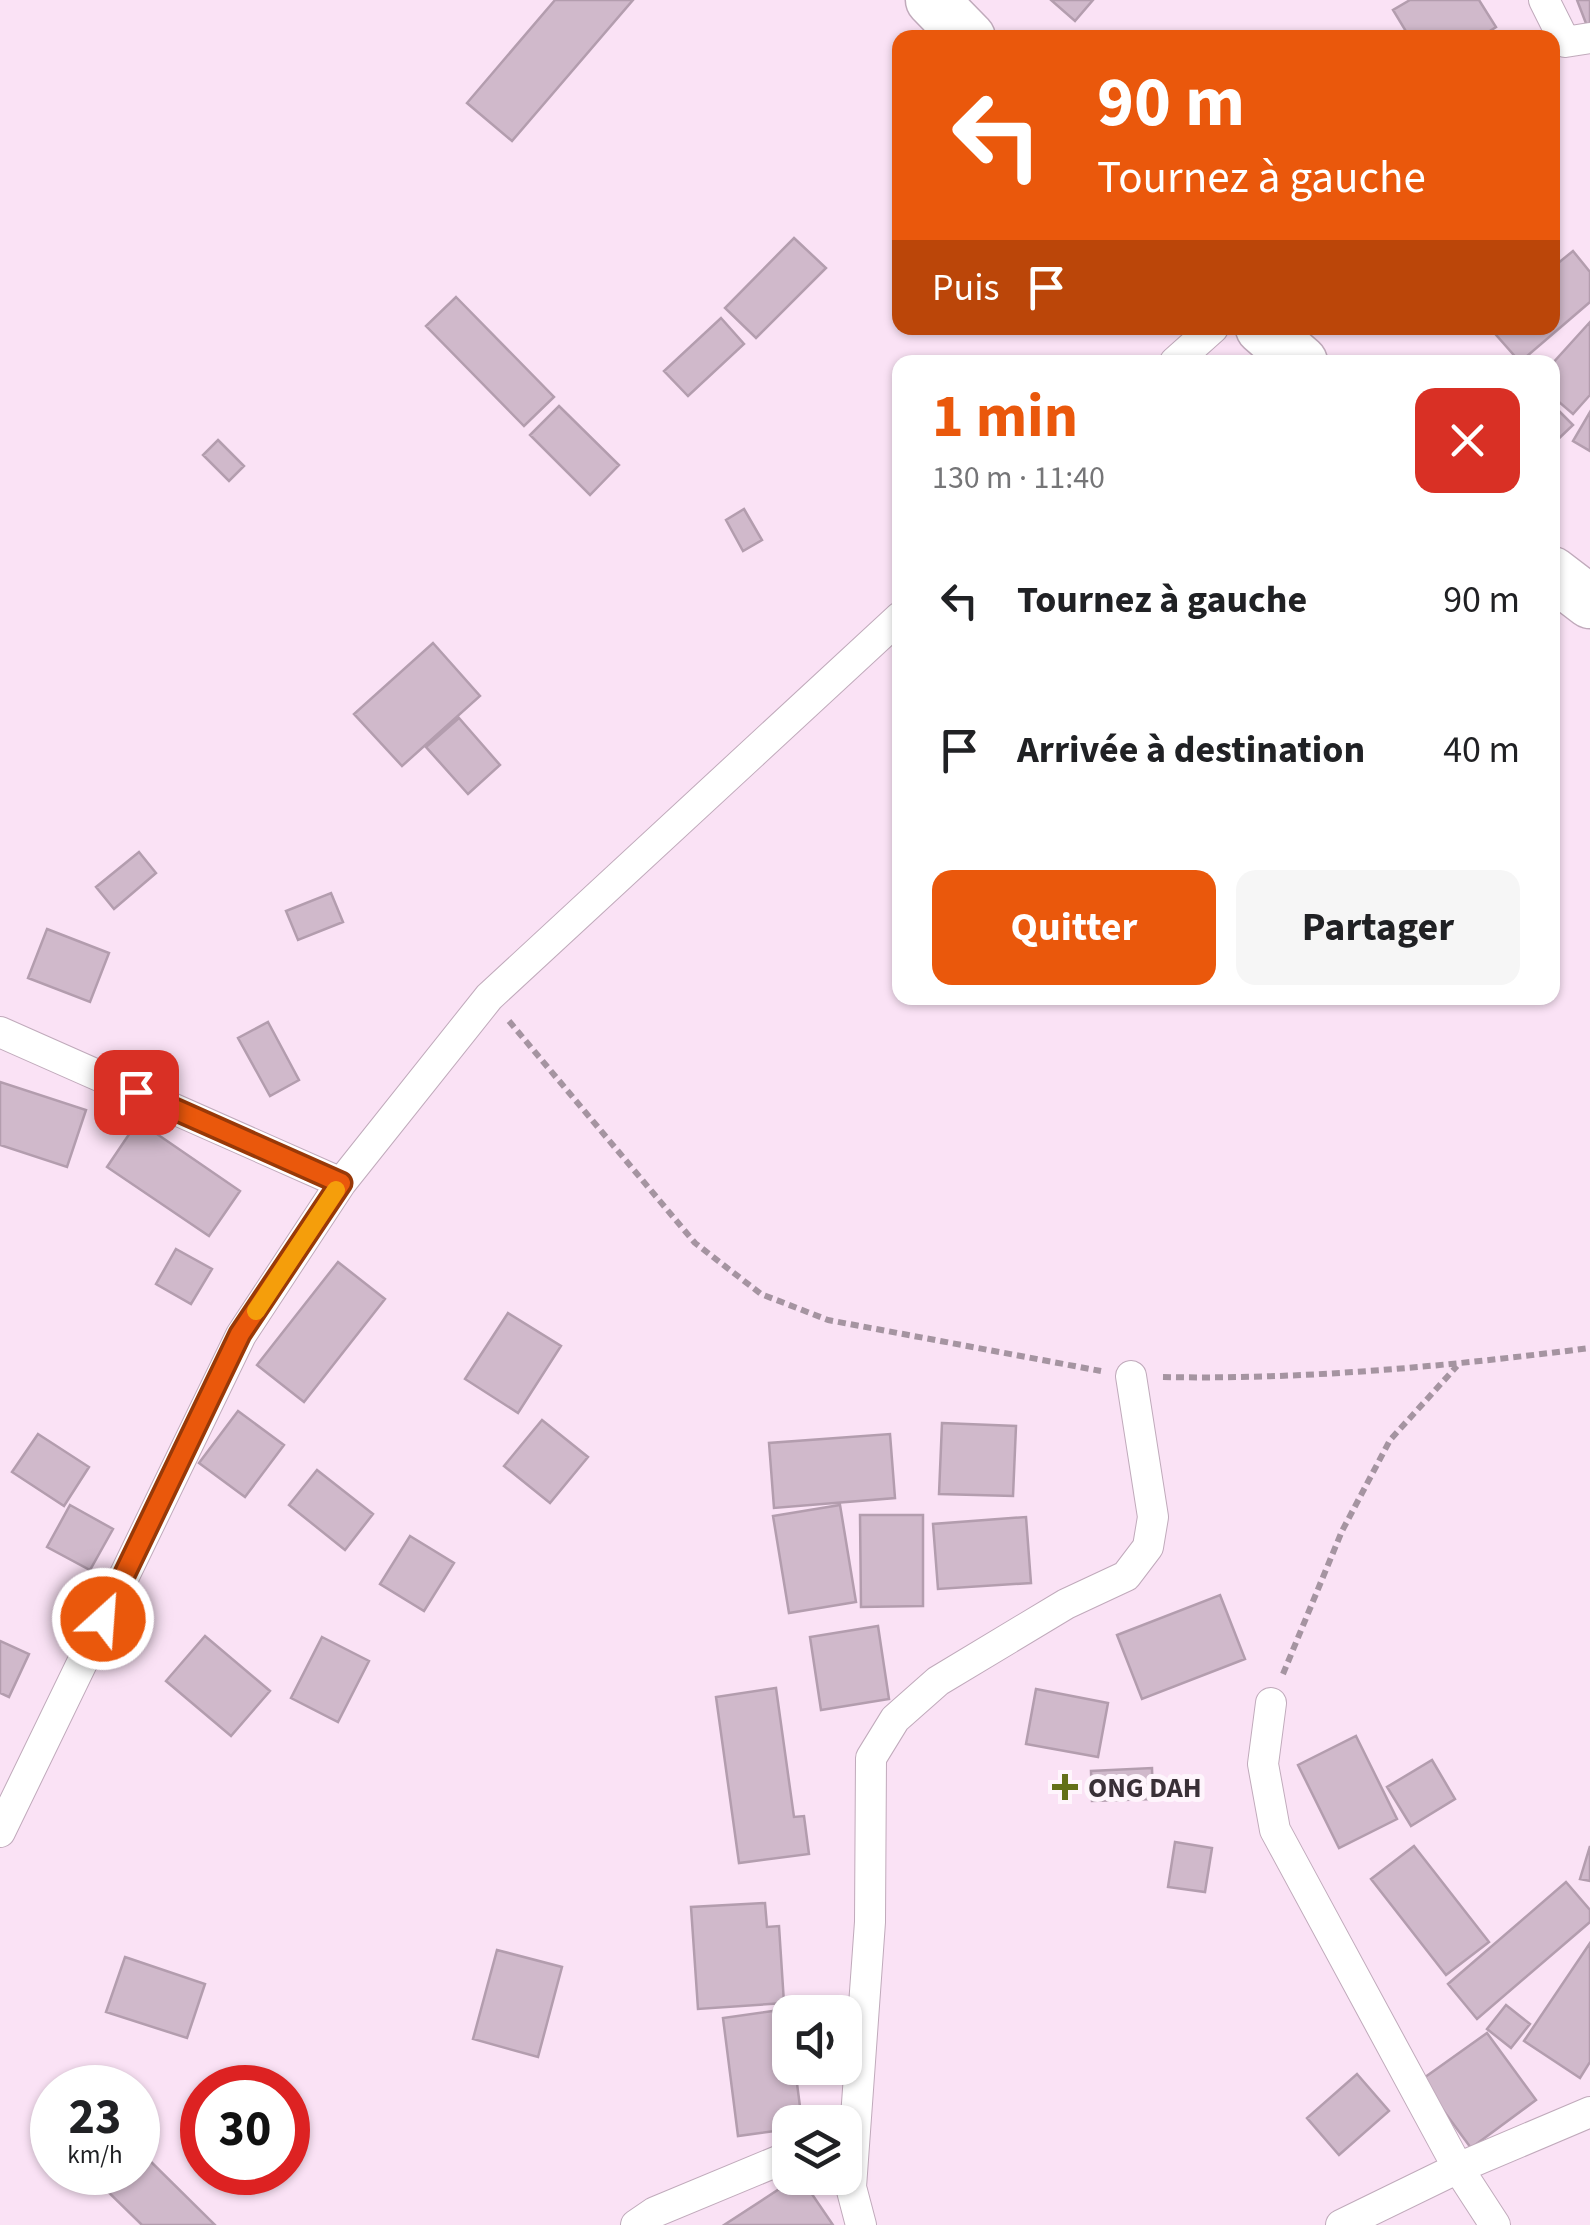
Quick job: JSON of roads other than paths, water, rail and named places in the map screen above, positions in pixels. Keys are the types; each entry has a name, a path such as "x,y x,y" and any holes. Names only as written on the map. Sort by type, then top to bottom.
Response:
{"highway":[{"path":"932,0 962,30"},
{"path":"1270,335 1293,355"},
{"path":"1560,580 1590,602"}],"street":[{"path":"1544,0 1559,30"},
{"path":"1560,32 1565,42 1590,38"},
{"path":"1183,355 1205,335"},
{"path":"0,1832 240,1334 341,1183 489,997 892,624"},
{"path":"0,1032 341,1183"},
{"path":"852,2105 870,1922 871,1758 894,1719 938,1681 1066,1604 1126,1576 1148,1546 1153,1517 1131,1376"},
{"path":"1271,1703 1263,1764 1275,1830 1458,2168 1495,2225"},
{"path":"1342,2225 1458,2168 1590,2112"},
{"path":"636,2225 655,2212 772,2163"},
{"path":"853,2195 861,2225"}],"place":[{"name":"ONG DAH","path":"1065,1787"}]}
